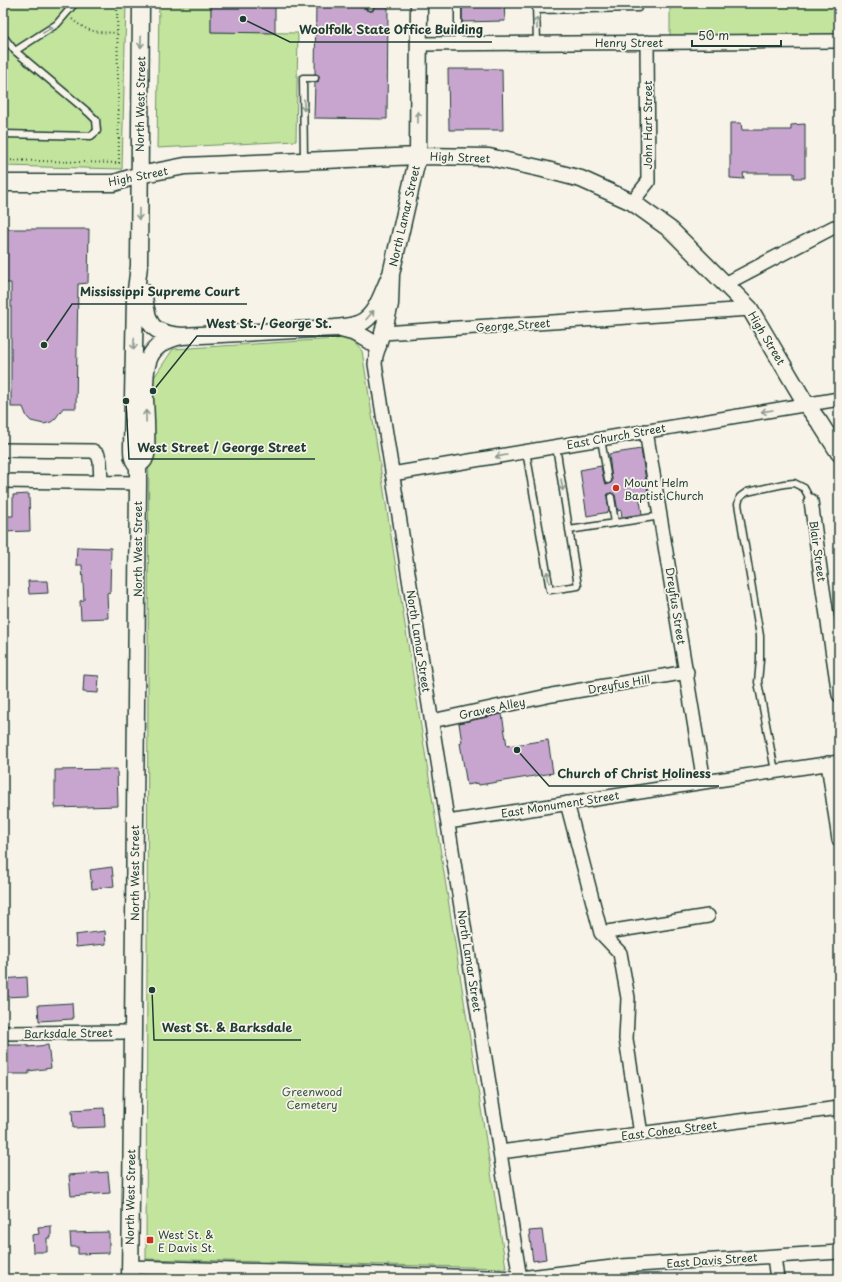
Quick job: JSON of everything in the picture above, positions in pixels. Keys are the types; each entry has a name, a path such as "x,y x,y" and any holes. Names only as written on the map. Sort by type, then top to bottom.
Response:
{"street":[{"name":"North West Street","path":"130,1273 138,483 138,466 132,456 132,446 135,298 138,266 141,3"},
{"name":"North Lamar Street","path":"419,3 418,156 391,274 390,304 375,364 520,1278"},
{"name":"Henry Street","path":"419,44 839,41"},
{"name":"John Hart Street","path":"632,202 648,182 647,42"},
{"name":"High Street","path":"3,182 114,183 139,175 186,166 418,156 489,157 581,179 632,202 672,230 750,309 806,404 839,452"},
{"path":"725,284 839,226"},
{"path":"138,266 147,318 156,329 172,335 182,336 335,328 358,324 367,320 377,306 391,274"},
{"name":"George Street","path":"381,340 750,309"},
{"path":"335,328 344,329 381,340"},
{"name":"North West Street","path":"138,466 144,460 146,454 146,367 152,352 158,346 182,336"},
{"name":"East Church Street","path":"392,474 839,399"},
{"name":"Dreyfus Street","path":"646,431 704,782"},
{"path":"3,450 93,451 98,455 100,461 101,482"},
{"path":"3,481 138,483"},
{"name":"Blair Street","path":"811,501 839,695"},
{"name":"Dreyfus Hill","path":"552,695 687,672"},
{"name":"Graves Alley","path":"432,721 552,695"},
{"path":"834,762 839,840"},
{"name":"East Monument Street","path":"448,822 834,762"},
{"path":"568,803 601,933 620,953 628,998 626,1039 641,1134"},
{"path":"601,933 708,916"},
{"name":"Barksdale Street","path":"3,1033 133,1032"},
{"name":"East Cohea Street","path":"500,1152 839,1108"},
{"name":"East Davis Street","path":"130,1273 520,1278 622,1272 774,1256 839,1252"},
{"path":"774,1256 778,1279"}],"lane":[{"path":"15,50 57,24 75,3"},
{"path":"458,3 458,43"},
{"path":"537,43 536,6 638,8 638,3"},
{"path":"3,36 15,50 89,113 96,120 97,130 91,136 3,134"},
{"path":"304,161 303,78 315,78"},
{"path":"602,439 608,480"},
{"path":"526,451 550,590 578,586 556,446"},
{"path":"775,771 758,682 760,636 738,504 740,496 747,492 794,483 804,488 811,501"},
{"path":"611,497 615,523"},
{"path":"569,530 661,516"}],"path":[{"path":"67,14 83,28 117,33"}],"green space":[{"path":"3,3 126,3 122,169 3,166"},
{"path":"159,3 211,3 211,32 298,33 296,141 157,148"},
{"path":"670,3 839,3 839,37 670,37"},
{"name":"Greenwood Cemetery","path":"350,338 362,351 506,1268 146,1259 149,385 173,349"}],"building":[{"path":"211,3 275,3 275,33 211,32"},
{"path":"316,3 332,3 332,6 366,7 366,10 370,11 373,11 374,7 388,7 387,119 314,118 315,82 318,82 319,78 319,75 315,74"},
{"path":"462,3 504,3 505,21 462,22"},
{"path":"448,69 502,69 503,130 449,130"},
{"path":"730,123 741,123 742,130 791,130 791,125 805,124 805,178 794,178 794,173 743,173 744,179 730,178"},
{"path":"3,229 89,229 88,283 78,284 76,408 63,408 55,419 44,424 31,421 27,417 23,407 11,407 11,283 3,283"},
{"name":"Mount Helm Baptist Church","path":"641,449 649,499 640,500 642,514 622,517 621,510 618,511 615,495 611,493 608,494 607,497 609,512 587,516 580,470 601,466 604,481 606,484 609,484 612,480 609,454"},
{"path":"29,494 30,531 3,532 3,516 13,516 13,495"},
{"path":"77,547 111,548 110,592 107,593 108,618 81,619 80,601 84,600 82,565 76,565"},
{"path":"28,581 47,581 48,593 29,594"},
{"path":"84,675 99,676 98,693 83,692"},
{"path":"502,714 507,746 548,740 553,773 479,785 478,783 467,785 460,743 462,743 459,723"},
{"path":"117,769 118,806 55,808 55,770"},
{"path":"112,867 114,886 92,889 90,870"},
{"path":"105,931 106,944 76,947 75,935"},
{"path":"27,977 28,996 3,997 3,979"},
{"path":"72,1003 73,1019 39,1021 38,1005"},
{"path":"3,1045 28,1045 28,1047 48,1045 51,1068 29,1071 29,1074 8,1074 8,1069 3,1069"},
{"path":"104,1108 105,1127 73,1128 72,1110"},
{"path":"108,1172 110,1193 71,1196 69,1175"},
{"path":"51,1226 51,1238 47,1238 47,1252 33,1252 32,1235 39,1234 38,1227"},
{"path":"542,1230 546,1259 533,1261 529,1231"},
{"path":"109,1232 109,1253 78,1254 78,1247 71,1247 70,1233"}],"place":[{"name":"Woolfolk State Office Building","path":"243,19"},
{"name":"Mississippi Supreme Court","path":"44,345"},
{"name":"West St. / George St.","path":"153,391"},
{"name":"West Street / George Street","path":"126,401"},
{"name":"Mount Helm Baptist Church","path":"616,488"},
{"name":"Church of Christ Holiness","path":"517,750"},
{"name":"West St. & Barksdale","path":"152,990"},
{"name":"West St. & E Davis St.","path":"150,1240"}]}
